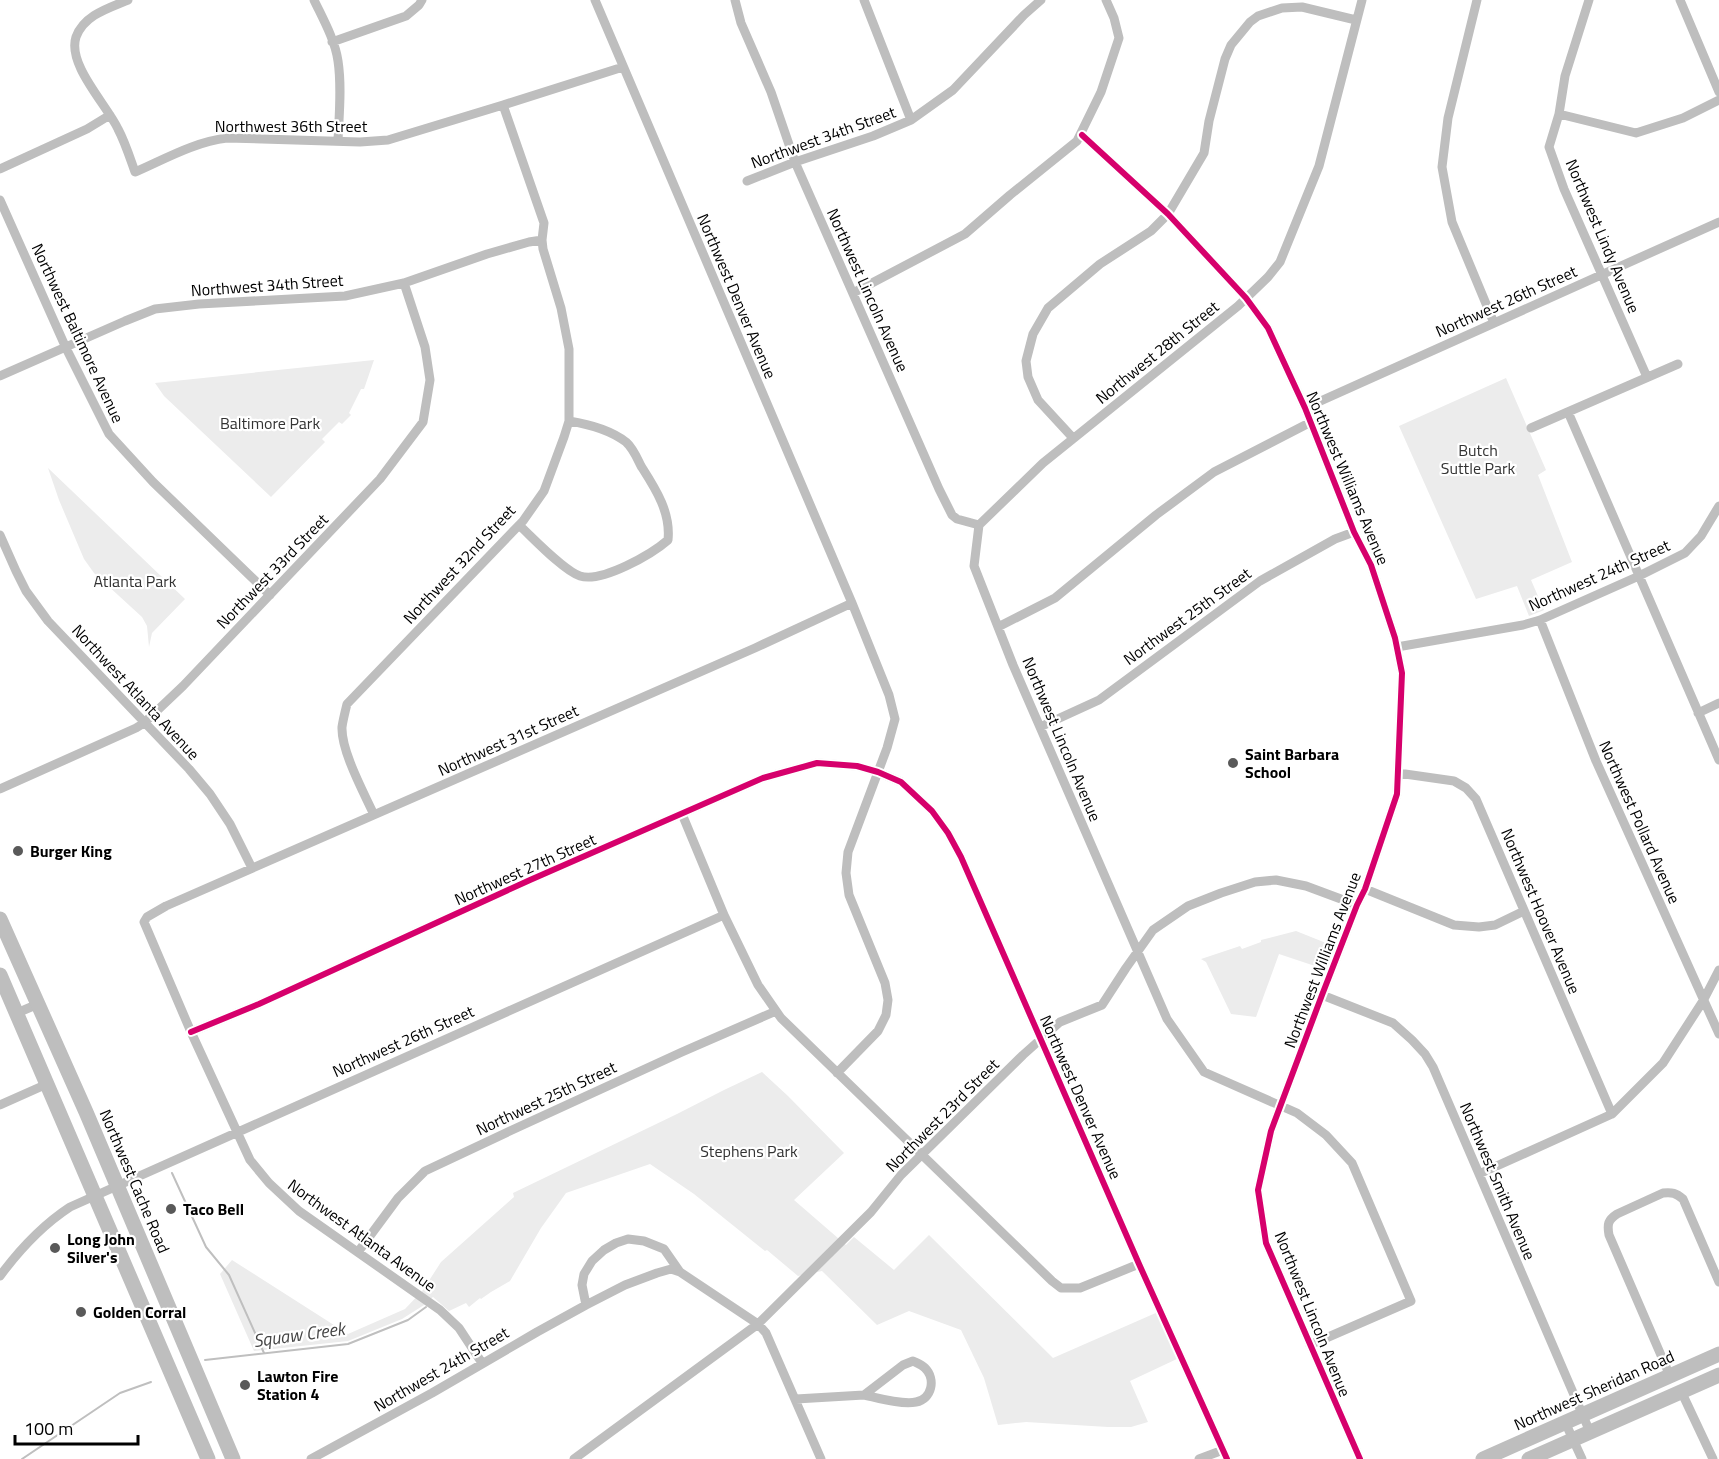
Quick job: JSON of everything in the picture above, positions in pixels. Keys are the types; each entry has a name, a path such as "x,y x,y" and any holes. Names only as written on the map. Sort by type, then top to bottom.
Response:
{"main road":[{"name":"Northwest Cache Road","path":"0,919 233,1459"},
{"path":"0,975 208,1459"},
{"name":"Northwest Sheridan Road","path":"1483,1459 1719,1354"},
{"path":"1529,1459 1719,1375"}],"street":[{"path":"0,169 87,129 110,115 84,75 75,47 76,36 84,24 97,13 128,0"},
{"path":"314,0 338,59 340,79 338,141"},
{"path":"332,42 406,16 422,0"},
{"name":"Northwest Denver Avenue","path":"594,0 852,603"},
{"name":"Northwest Lincoln Avenue","path":"735,0 741,22 771,92 795,162 939,489 957,519 980,525 974,566 1013,665 1167,1019 1204,1072 1280,1106 1271,1131 1258,1190 1266,1243 1360,1459"},
{"path":"864,0 911,120"},
{"name":"Northwest 34th Street","path":"747,181 911,120 953,90 1041,0"},
{"path":"853,293 965,234 1077,141 1082,135 1101,92 1119,38 1106,0"},
{"name":"Northwest 28th Street","path":"980,525 1043,463 1246,298 1280,262 1319,166 1362,0"},
{"path":"1477,0 1448,118 1442,167 1452,222 1494,323"},
{"name":"Northwest Lindy Avenue","path":"1589,0 1565,76 1559,114 1550,147 1564,189 1647,377"},
{"path":"1680,0 1719,92"},
{"path":"1073,438 1038,400 1028,377 1026,361 1033,334 1048,308 1100,264 1151,231 1168,214 1204,153 1209,121 1225,59 1232,45 1250,22 1258,16 1282,8 1302,7 1356,20"},
{"name":"Northwest 36th Street","path":"110,115 118,128 135,172 210,140 227,138 360,142 388,140 623,67"},
{"path":"1559,114 1636,133 1683,118 1719,100"},
{"name":"Northwest 32nd Street","path":"374,815 344,741 342,728 346,704 519,525 544,491 568,421 570,349 561,308 543,249 544,224 504,105"},
{"name":"Northwest Williams Avenue","path":"1082,135 1168,214 1246,298 1268,328 1305,408 1354,532 1371,566 1397,647 1402,672 1396,794 1365,889 1280,1106"},
{"name":"Northwest Baltimore Avenue","path":"0,200 66,348 109,434 153,482 270,595"},
{"name":"Northwest 26th Street","path":"1305,408 1719,222"},
{"name":"Northwest 34th Street","path":"0,376 125,321 161,308 345,296 404,282 488,254 542,240"},
{"name":"Northwest 33rd Street","path":"0,789 144,723 183,686 380,479 423,422 430,380 423,339 404,282"},
{"path":"1531,428 1678,364"},
{"path":"1568,412 1719,760"},
{"path":"519,525 570,572 582,577 594,577 624,568 668,540 669,529 662,501 626,442 595,426 568,421"},
{"path":"998,627 1055,598 1156,514 1214,472 1311,422"},
{"name":"Northwest 24th Street","path":"1397,647 1540,620 1674,559 1694,545 1719,506"},
{"name":"Northwest 25th Street","path":"1040,727 1099,700 1260,581 1335,539 1354,532"},
{"name":"Northwest Atlanta Avenue","path":"0,535 26,591 48,621 210,794 230,824 252,868"},
{"path":"837,1073 878,1031 886,1015 888,1000 885,983 849,895 846,873 848,852 896,719 889,695 852,603"},
{"name":"Northwest 31st Street","path":"146,925 144,922 147,917 166,906 755,648 852,603"},
{"name":"Northwest Pollard Avenue","path":"1540,620 1596,761 1719,1034"},
{"path":"1698,712 1719,703"},
{"name":"Northwest 27th Street","path":"191,1032 259,1004 530,880 764,778 817,763 857,766 878,772"},
{"name":"Northwest Denver Avenue","path":"878,772 901,782 932,811 948,833 961,857 1139,1264 1225,1454"},
{"name":"Northwest Hoover Avenue","path":"1398,773 1454,781 1466,788 1476,799 1612,1114"},
{"path":"682,814 724,915 758,985 776,1011 837,1073 1061,1288 1080,1288 1139,1264"},
{"name":"Northwest 23rd Street","path":"574,1459 758,1324 871,1212 901,1175 1023,1055 1060,1022 1102,1005 1154,930 1188,906 1255,882 1276,880 1306,886 1358,905"},
{"path":"1365,889 1454,925 1479,927 1495,924 1524,911"},
{"name":"Northwest 26th Street","path":"0,1276 38,1231 70,1207 724,915"},
{"name":"Northwest Atlanta Avenue","path":"146,925 191,1032 250,1160 269,1183 299,1211 431,1304 459,1328 482,1364"},
{"path":"1479,1174 1612,1114 1663,1063 1703,1001 1719,970"},
{"name":"Northwest Smith Avenue","path":"1322,995 1393,1023 1419,1047 1433,1067 1590,1432"},
{"path":"17,1013 38,1004"},
{"name":"Northwest 25th Street","path":"358,1252 398,1198 425,1172 554,1110 776,1011"},
{"path":"0,1105 47,1084"},
{"path":"1280,1106 1297,1113 1326,1134 1352,1163 1411,1301 1310,1345"},
{"path":"1670,1376 1609,1235 1607,1225 1610,1218 1663,1193 1677,1194 1683,1199 1719,1282"},
{"path":"586,1305 582,1285 584,1274 592,1261 604,1250 628,1239 644,1240 664,1249 680,1272 758,1324 766,1333 821,1459"},
{"name":"Northwest 24th Street","path":"311,1459 625,1285 671,1269 680,1272"},
{"path":"796,1399 864,1395 913,1403 922,1401 928,1395 931,1386 930,1376 924,1366 913,1361 903,1365 864,1395"},
{"path":"1681,1391 1713,1459"},
{"path":"1565,1422 1582,1459"},
{"path":"1199,1459 1225,1454"}],"green space":[{"name":"Baltimore Park","path":"374,360 364,389 361,389 349,413 351,415 342,424 339,422 322,439 325,442 271,497 164,396 155,383"},
{"name":"Butch Suttle Park","path":"1506,378 1546,470 1538,475 1572,562 1531,580 1544,610 1529,616 1517,586 1476,599 1399,426"},
{"name":"Atlanta Park","path":"48,468 185,599 152,633 149,647 147,626 142,617 94,573 84,559"},
{"path":"1296,931 1336,947 1327,970 1279,954 1256,1017 1231,1014 1206,962 1201,959 1240,946 1242,949 1261,942 1261,940"},
{"name":"Stephens Park","path":"762,1072 844,1153 794,1200 846,1245 854,1237 894,1270 929,1235 1053,1358 1158,1312 1179,1358 1130,1381 1148,1422 1131,1427 1026,1422 998,1425 984,1378 961,1330 909,1311 877,1325 822,1271 798,1276 694,1194 650,1164 566,1193 541,1228 510,1281 469,1307 466,1303 449,1311 433,1297 402,1319 348,1341 254,1351 220,1274 232,1260 348,1334 405,1309 423,1290 441,1262 514,1197 513,1193"}],"waterway":[{"path":"172,1173 206,1247 229,1275 264,1353"},
{"name":"Squaw Creek","path":"205,1360 348,1344 408,1320 426,1307"},
{"name":"Squaw Creek","path":"22,1459 120,1393 151,1382"}],"cycle path":[{"path":"1082,135 1168,214 1246,298 1268,328 1305,408 1354,532 1371,565 1395,638 1402,673 1397,794 1365,889 1271,1131 1258,1190 1266,1243 1360,1459"},
{"path":"191,1032 259,1004 530,880 763,778 817,763 857,766 878,772 901,782 932,811 948,833 961,857 1227,1459"}],"place":[{"name":"Saint Barbara School","path":"1233,763"},
{"name":"Burger King","path":"18,851"},
{"name":"Taco Bell","path":"171,1209"},
{"name":"Long John Silver's","path":"55,1248"},
{"name":"Golden Corral","path":"81,1312"},
{"name":"Lawton Fire Station 4","path":"245,1385"}]}
